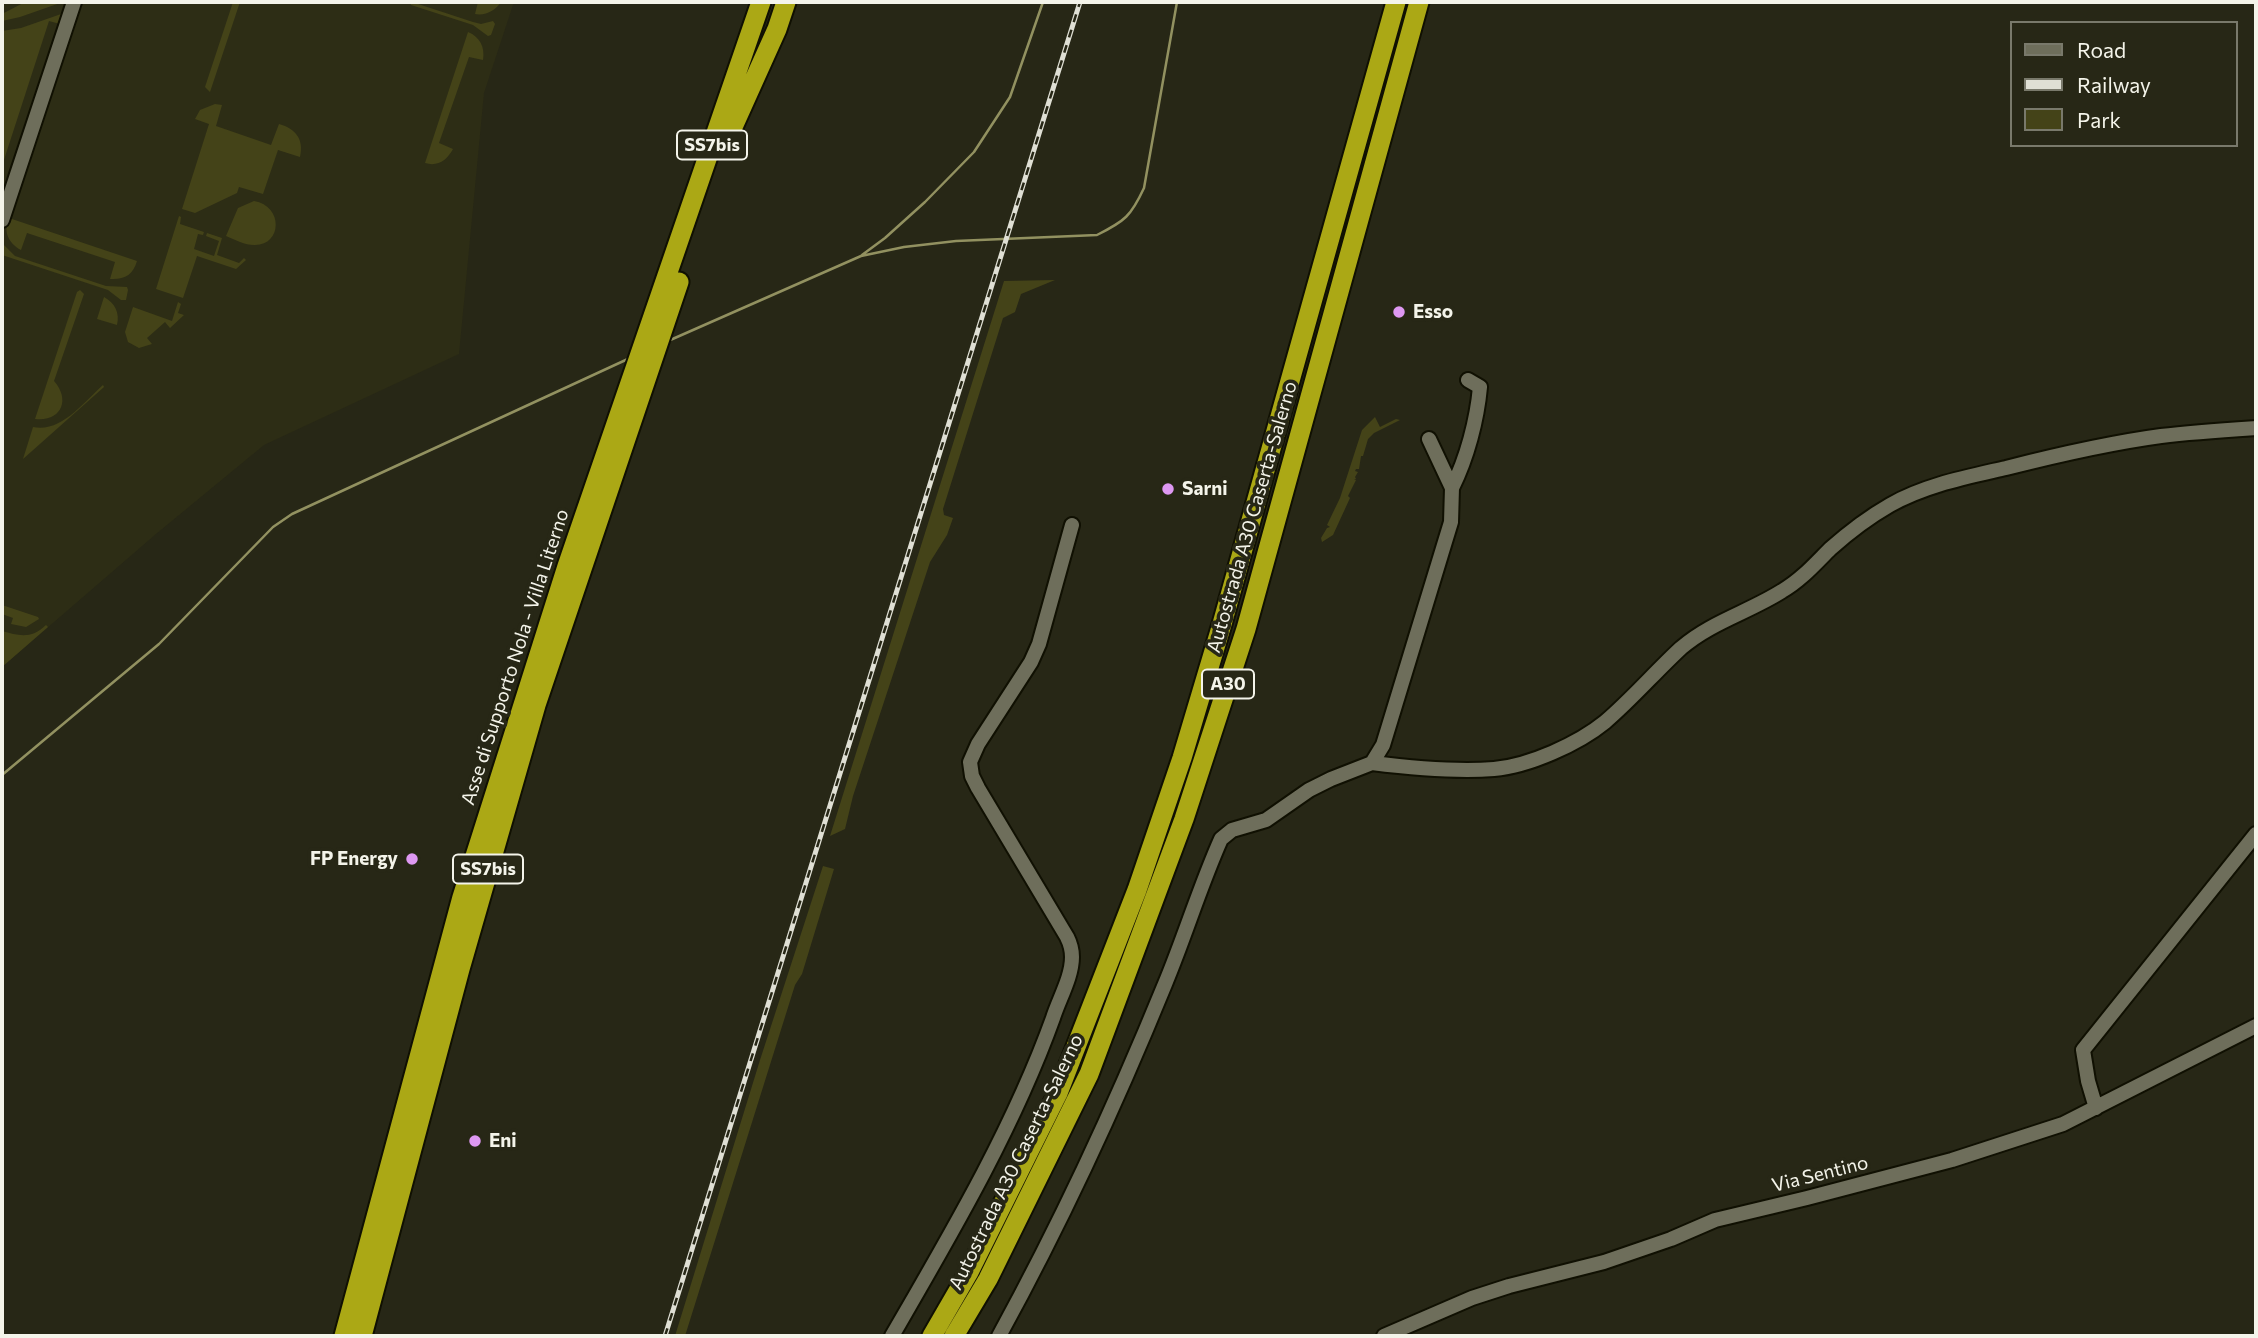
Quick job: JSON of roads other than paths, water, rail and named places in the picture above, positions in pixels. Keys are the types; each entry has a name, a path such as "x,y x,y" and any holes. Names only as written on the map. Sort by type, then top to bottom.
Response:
{"highway":[{"name":"Asse di Supporto Nola - Villa Literno","path":"344,1336 462,897 567,566 627,411 671,285 761,2"},
{"name":"Asse di Supporto Nola - Villa Literno","path":"671,285 728,138 775,2"},
{"path":"728,138 777,29 786,2"},
{"name":"Autostrada A30 Caserta-Salerno","path":"932,1336 969,1272 1058,1093 1137,890 1182,758 1222,624 1396,2"},
{"name":"Autostrada A30 Caserta-Salerno","path":"954,1336 988,1279 1089,1074 1184,819 1246,629 1419,2"},
{"name":"Asse di Supporto Nola - Villa Literno","path":"362,1336 469,934 627,411"}],"street":[{"path":"2,220 74,2"},
{"path":"1372,763 1383,745 1392,719 1451,522 1452,488 1459,474 1478,407 1480,387 1468,380"},
{"path":"999,1336 1039,1263 1097,1139 1166,983 1221,839 1232,830 1266,820 1309,790 1372,763 1439,769 1496,769 1556,751 1603,723 1643,688 1682,647 1700,634 1782,591 1866,521 1890,505 1919,492 1957,479 2112,444 2162,436 2256,428"},
{"path":"1429,439 1452,488"},
{"path":"892,1336 946,1243 1003,1132 1045,1038 1071,967 1071,948 1067,937 985,799 970,769 970,762 978,744 1031,662 1039,644 1072,525"},
{"path":"2096,1108 2083,1050 2256,834"},
{"name":"Via Sentino","path":"1384,1336 1472,1298 1604,1262 1720,1219 1952,1160 2063,1124 2256,1027"}],"waterway":[{"path":"862,255 925,202 974,152 1010,97 1043,2"},
{"path":"668,341 861,256 904,247 956,241 1097,235 1114,226 1131,211 1144,188 1177,2"},
{"path":"2,775 159,644 273,527 292,514 630,358"}],"railway":[{"path":"665,1336 1080,2"}],"place":[{"name":"Esso","path":"1399,312"},
{"name":"Sarni","path":"1168,489"},
{"name":"FP Energy","path":"412,859"},
{"name":"Eni","path":"475,1141"}]}
